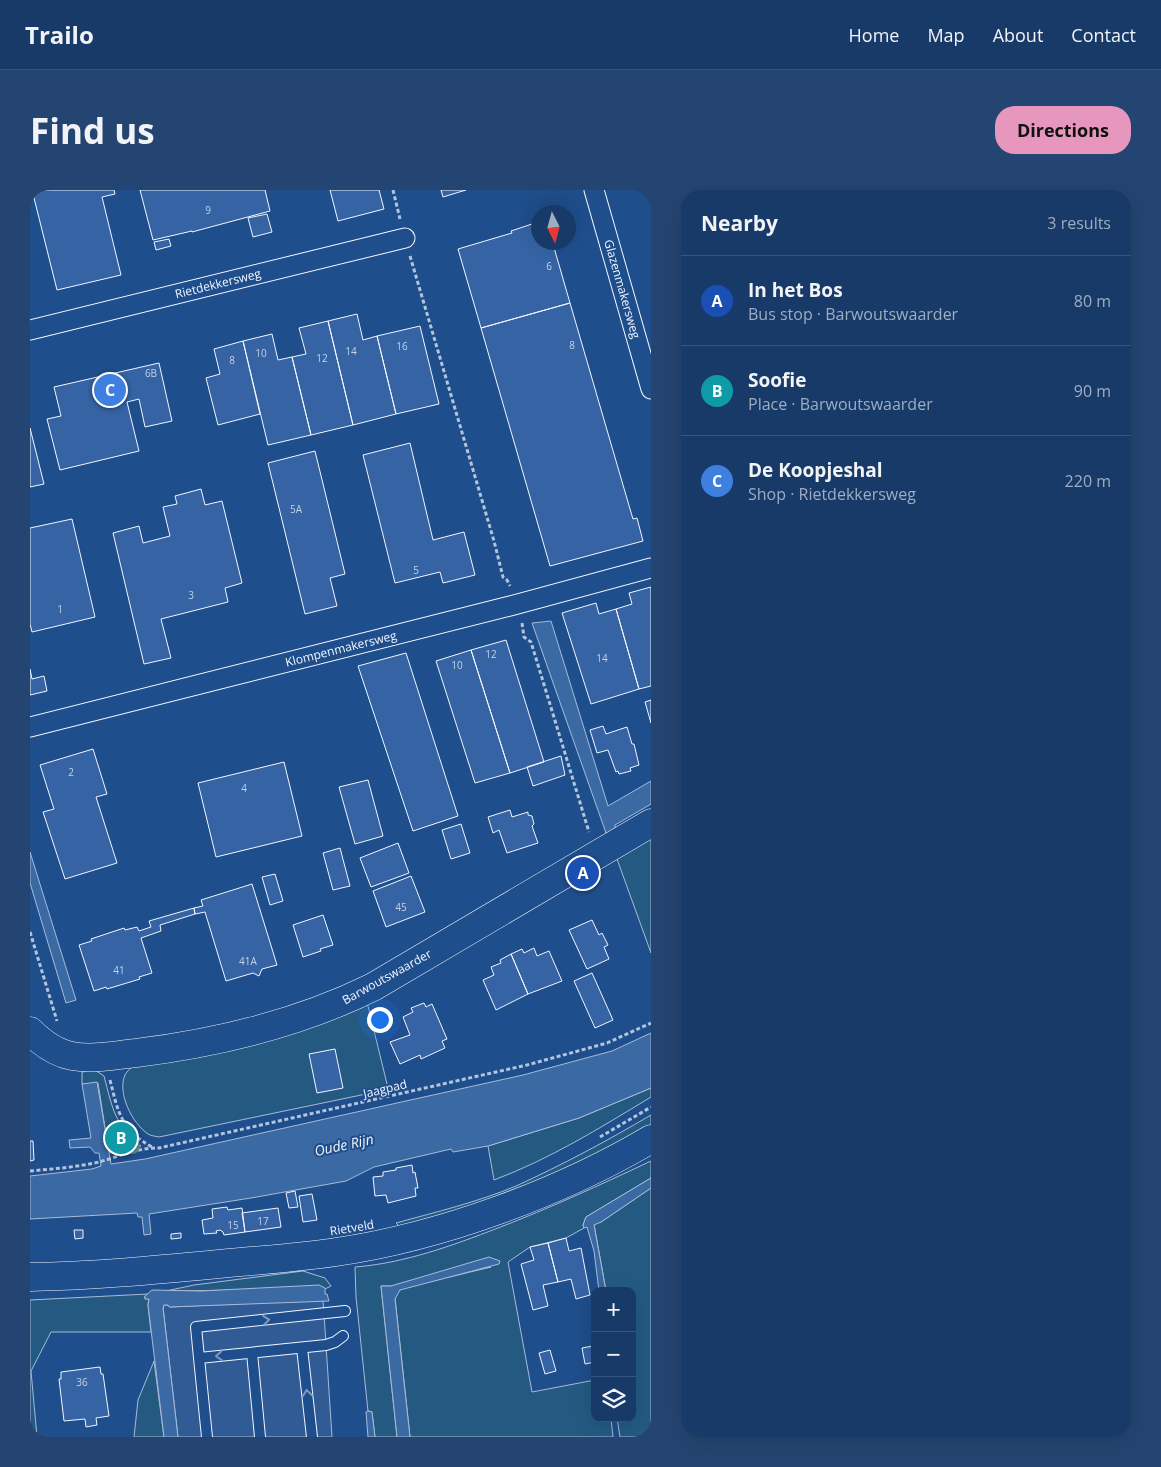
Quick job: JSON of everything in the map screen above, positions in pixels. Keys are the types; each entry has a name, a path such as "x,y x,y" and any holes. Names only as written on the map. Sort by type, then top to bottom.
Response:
{"street":[{"name":"Glazenmakersweg","path":"594,190 651,389"},
{"name":"Rietdekkersweg","path":"30,330 405,238"},
{"name":"Klompenmakersweg","path":"30,728 510,606 651,568"},
{"name":"Barwoutswaarder","path":"42,1031 57,1052 86,1058 172,1048 238,1034 312,1014 373,987 651,823"},
{"name":"Rietveld","path":"30,1277 160,1270 335,1252 440,1229 528,1199 615,1161 651,1139"}],"lane":[{"path":"207,1437 196,1327 345,1312"},
{"path":"199,1358 326,1345 335,1342 343,1336"},
{"path":"302,1348 312,1437"},
{"path":"252,1353 260,1437"}],"path":[{"path":"393,190 416,279 503,577 510,584 510,606 523,624 524,637 531,642 572,773 585,823 599,854"},
{"path":"30,932 42,1031"},
{"name":"Jaagpad","path":"30,1171 98,1162 118,1155 168,1146 527,1065 607,1043 651,1023"},
{"path":"104,1056 117,1110 123,1122 128,1130 139,1140 152,1148"},
{"path":"596,1140 651,1107"},
{"path":"118,1155 123,1150 128,1130"}],"shaded area":[{"path":"651,839 651,953 617,859"},
{"path":"367,1002 388,1088 159,1137 149,1135 142,1129 128,1107 123,1090 123,1082 126,1074 133,1066"},
{"path":"95,1070 104,1076 120,1123 141,1146 109,1153 98,1083 82,1084 82,1072"},
{"path":"651,1088 651,1097 594,1131 535,1163 494,1180 488,1146 579,1118"},
{"path":"651,1115 651,1127 538,1182 473,1207 401,1228 396,1223 502,1192 550,1170"},
{"path":"651,1161 651,1178 586,1217 583,1225 584,1228 566,1238 530,1247 508,1262 532,1392 591,1381 591,1422 611,1422 613,1437 410,1437 395,1298 400,1289 491,1267 391,1286 381,1286 397,1437 375,1437 372,1412 368,1411 356,1297 355,1267 392,1262 428,1253 517,1220"},
{"path":"651,1188 651,1437 620,1437 618,1422 636,1422 636,1287 605,1287 594,1224 601,1222"},
{"path":"303,1271 325,1278 331,1286 325,1289 166,1291 194,1285"},
{"path":"148,1294 145,1296 145,1299 149,1298 151,1332 51,1332 31,1371 37,1437 30,1437 30,1300"},
{"path":"323,1301 332,1437 178,1437 164,1305 169,1305 170,1307"},
{"path":"154,1361 164,1437 134,1437 138,1400"}],"water":[{"path":"551,621 608,806 651,781 651,804 615,825 615,831 606,833 532,623"},
{"path":"30,852 76,1000 66,1003 30,883"},
{"name":"Oude Rijn","path":"651,1033 651,1088 579,1118 488,1146 453,1152 451,1149 374,1167 346,1181 149,1214 151,1234 144,1235 142,1217 138,1217 137,1213 30,1219 30,1176 92,1169 101,1166 99,1153 95,1153 90,1147 70,1148 69,1140 91,1138 82,1084 97,1082 111,1164 145,1159 523,1075 612,1051"},
{"path":"651,1178 651,1188 594,1225 605,1287 598,1287 594,1251 587,1227 584,1228 583,1225 586,1217"},
{"path":"489,1257 500,1261 499,1264 400,1290 395,1299 410,1437 397,1437 381,1286 391,1286"},
{"path":"319,1285 325,1288 325,1294 327,1294 329,1301 169,1307 164,1305 178,1437 164,1437 148,1305 149,1299 145,1299 145,1296 152,1290 201,1291"},
{"path":"366,1412 372,1412 375,1437 368,1437"}],"building":[{"path":"32,190 114,190 115,194 102,197 121,275 57,290"},
{"path":"140,190 265,190 270,211 192,232 153,240"},
{"path":"330,190 379,190 384,209 338,221"},
{"path":"441,190 466,190 443,197"},
{"path":"267,214 272,232 253,237 248,218"},
{"path":"531,224 531,250 555,250 570,303 481,328 458,249 512,233 511,231"},
{"path":"169,239 171,246 156,250 154,242"},
{"path":"570,303 633,519 637,518 643,541 550,566 481,328"},
{"path":"357,314 363,340 377,336 396,414 353,425 328,321"},
{"path":"328,321 353,425 311,435 292,357 306,354 299,328"},
{"path":"420,326 439,404 396,414 377,336"},
{"path":"272,334 278,360 292,357 311,435 268,445 243,341"},
{"path":"243,341 260,414 218,425 206,378 220,374 214,349"},
{"path":"159,363 172,421 145,427 139,399 127,402 139,451 60,470 47,419 61,416 54,387"},
{"path":"30,428 44,484 30,487"},
{"path":"410,443 433,540 464,532 475,575 443,583 440,572 395,583 363,455"},
{"path":"315,451 345,574 330,578 337,606 305,614 268,463"},
{"path":"201,489 205,505 222,501 242,583 225,588 228,602 161,619 171,658 144,664 113,533 139,526 143,543 170,536 163,507 177,504 175,496"},
{"path":"72,519 95,617 32,632 30,624 30,528"},
{"path":"651,587 651,686 639,689 616,609 632,604 629,593"},
{"path":"596,603 599,614 616,609 639,689 591,704 562,613"},
{"path":"506,640 544,762 510,773 471,650"},
{"path":"471,650 510,773 475,783 436,661"},
{"path":"406,653 458,816 413,831 358,666"},
{"path":"30,669 32,679 44,676 47,691 30,695"},
{"path":"651,700 651,723 645,702"},
{"path":"603,726 606,734 627,727 632,744 634,744 639,765 630,768 631,771 619,774 618,771 616,772 608,750 597,753 590,730"},
{"path":"93,749 107,794 96,797 117,863 65,879 43,812 54,809 40,765"},
{"path":"561,756 565,775 533,786 527,767"},
{"path":"284,762 302,836 216,857 198,783"},
{"path":"368,780 383,836 355,844 339,787"},
{"path":"510,810 512,817 528,812 528,815 532,816 534,824 532,826 538,843 507,853 499,830 493,833 488,817"},
{"path":"461,824 470,853 451,859 442,830"},
{"path":"398,843 409,873 371,887 360,858"},
{"path":"340,848 350,886 333,890 323,853"},
{"path":"275,874 283,901 270,905 262,877"},
{"path":"411,876 425,912 386,927 373,891"},
{"path":"252,884 277,965 262,969 259,976 253,973 226,981 205,912 195,914 194,908 203,906 201,900"},
{"path":"194,908 195,914 160,925 161,931 141,938 152,973 139,977 140,979 94,991 79,945 124,928 125,930 137,927 139,931 151,927 149,921"},
{"path":"323,915 333,945 303,957 293,925"},
{"path":"592,920 599,935 602,933 608,945 604,947 609,959 587,969 569,930"},
{"path":"534,948 537,956 549,951 562,981 528,994 511,954 522,949 524,953"},
{"path":"511,954 528,994 496,1010 483,980 494,975 491,967 501,963 500,960"},
{"path":"592,973 613,1020 595,1028 574,981"},
{"path":"424,1003 426,1007 432,1004 447,1039 442,1041 445,1048 421,1059 420,1055 400,1064 390,1042 410,1035 403,1017 413,1012 411,1008"},
{"path":"335,1049 343,1088 317,1093 309,1054"},
{"path":"30,1141 33,1141 34,1160 30,1161"},
{"path":"412,1165 418,1188 415,1188 416,1196 388,1203 386,1195 375,1196 373,1177 383,1176 383,1172"},
{"path":"295,1191 298,1207 289,1208 286,1193"},
{"path":"312,1194 317,1220 303,1222 299,1196"},
{"path":"227,1207 228,1210 242,1208 245,1232 224,1235 220,1230 216,1231 217,1233 204,1234 202,1220 213,1218 212,1209"},
{"path":"278,1208 281,1227 245,1232 242,1213"},
{"path":"74,1230 83,1230 83,1238 75,1239"},
{"path":"181,1233 181,1238 171,1239 171,1234"},
{"path":"566,1238 569,1251 581,1248 590,1295 576,1299 571,1279 558,1282 548,1243"},
{"path":"548,1243 558,1282 543,1285 548,1306 533,1310 521,1264 534,1260 530,1247"},
{"path":"591,1346 591,1363 585,1364 582,1348"},
{"path":"550,1350 556,1371 545,1374 539,1353"},
{"path":"100,1367 101,1374 103,1374 109,1416 96,1418 97,1425 86,1427 85,1419 64,1421 59,1379 61,1379 61,1372"}],"place":[{"name":"De Koopjeshal","path":"110,390"},
{"name":"In het Bos","path":"583,873"},
{"name":"Soofie","path":"121,1138"}]}
